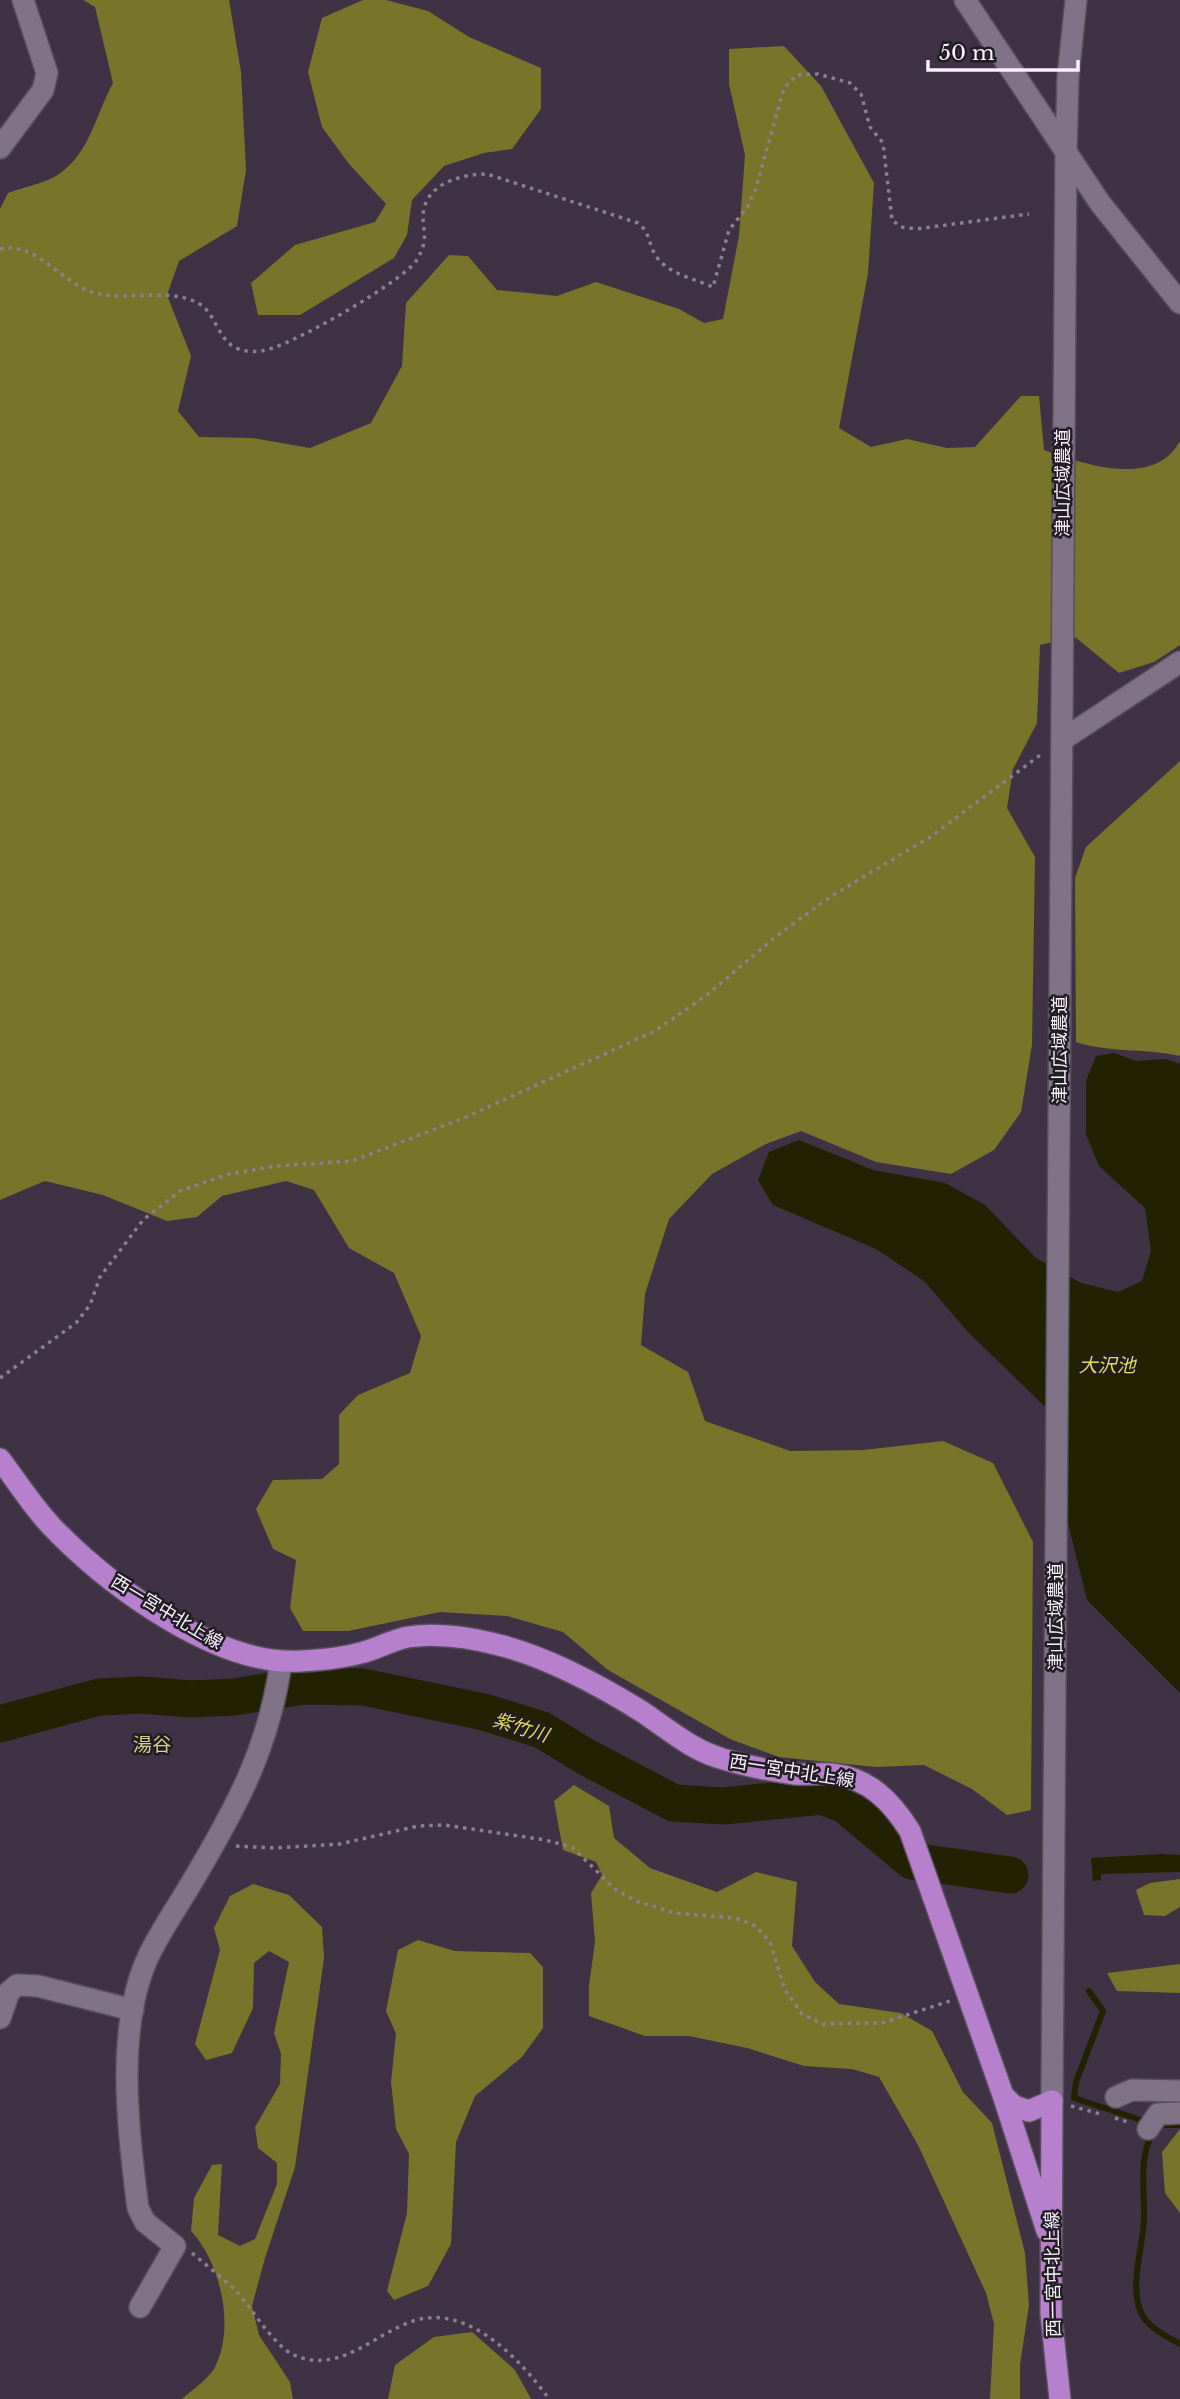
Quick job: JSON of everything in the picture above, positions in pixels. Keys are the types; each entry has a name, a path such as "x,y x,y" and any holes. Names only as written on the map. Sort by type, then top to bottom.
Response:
{"main road":[{"name":"西一宮中北上線","path":"0,1459 58,1533 125,1590 220,1647 279,1671 347,1656 393,1641 429,1635 504,1646 537,1658 602,1689 704,1752 780,1771 833,1774 866,1784 896,1808 918,1850 1051,2242"},
{"path":"1003,2095 1014,2106 1030,2111 1052,2101"},
{"name":"西一宮中北上線","path":"1052,2101 1051,2314 1059,2399"}],"street":[{"path":"0,148 43,90 47,74 23,0"},
{"path":"965,0 1100,203 1180,303"},
{"name":"津山広域農道","path":"1052,2101 1065,220 1068,89 1076,0"},
{"path":"1028,94 1038,102 1049,102 1068,89"},
{"path":"1065,220 1079,205 1088,201 1100,203"},
{"path":"1062,740 1180,662"},
{"path":"140,2307 175,2246 145,2221 138,2208 127,2081 133,2010 149,1955 217,1840 252,1774 273,1709 279,1671"},
{"path":"0,2018 9,1992 17,1985 38,1986 133,2010"},
{"path":"1116,2097 1132,2090 1180,2091"},
{"path":"1149,2129 1158,2114 1180,2113"}],"path":[{"path":"0,249 11,246 34,255 85,290 108,298 186,297 203,306 220,336 237,349 261,352 305,336 415,264 426,242 424,206 432,192 464,173 488,174 638,223 649,231 658,260 671,269 713,287 729,230 748,206 756,188 784,88 797,75 818,74 850,83 861,94 870,127 883,144 892,220 901,227 916,229 1029,214"},
{"path":"0,1378 76,1323 90,1305 100,1277 142,1220 180,1191 225,1175 276,1166 352,1161 464,1118 655,1031 707,995 774,938 830,897 930,837 1062,740"},
{"path":"217,1840 243,1848 340,1844 418,1826 444,1825 545,1840 572,1847 597,1875 636,1901 675,1913 735,1918 756,1926 770,1942 785,1990 802,2014 823,2024 882,2023 967,1995"},
{"path":"175,2246 188,2250 234,2290 262,2320 276,2343 295,2356 314,2359 341,2358 360,2351 387,2333 415,2320 437,2319 468,2326 498,2341 522,2364 548,2399"}],"shaded area":[{"path":"83,0 229,0 241,72 246,170 237,226 179,261 167,295 191,356 178,411 199,437 252,438 310,448 371,423 402,366 406,303 449,255 468,256 497,290 557,296 596,282 679,309 704,323 723,319 739,236 745,155 729,84 729,49 784,46 821,86 874,183 868,273 839,428 871,447 907,439 947,448 975,447 1021,396 1039,396 1044,450 1060,456 1098,466 1136,469 1153,465 1168,456 1180,441 1180,645 1154,662 1119,673 1075,637 1040,645 1037,723 1013,769 1007,808 1035,857 1032,1045 1021,1112 994,1150 951,1174 876,1162 801,1131 766,1144 712,1174 669,1219 645,1294 641,1345 688,1372 705,1421 790,1451 863,1450 943,1441 993,1463 1033,1542 1031,1810 1007,1815 972,1789 924,1765 876,1767 779,1757 730,1739 608,1670 563,1632 507,1616 440,1612 348,1631 303,1631 290,1608 296,1560 273,1549 256,1509 273,1480 322,1479 339,1464 339,1415 358,1395 410,1373 421,1336 394,1273 349,1248 314,1190 286,1181 222,1196 197,1217 167,1221 103,1195 45,1181 0,1200 0,209 8,193 48,180 70,165 85,144 113,83 95,7"},
{"path":"363,0 386,0 428,11 469,37 541,68 541,109 512,149 484,153 444,166 412,200 407,235 394,258 300,315 258,315 251,283 295,245 375,222 386,204 349,164 322,127 308,72 322,18"},
{"path":"1180,761 1180,1056 1102,1048 1076,1042 1075,878 1086,847"},
{"path":"574,1785 609,1806 614,1838 650,1868 717,1892 756,1872 797,1882 792,1946 815,1982 839,2004 901,2013 932,2031 963,2092 992,2123 1025,2253 1029,2305 1020,2365 1020,2399 990,2399 994,2324 986,2293 918,2145 879,2077 852,2069 804,2066 747,2048 689,2036 645,2036 589,2016 589,1985 595,1942 591,1893 602,1875 596,1862 563,1850 554,1801"},
{"path":"1180,1879 1180,1907 1165,1916 1144,1915 1136,1890 1150,1883"},
{"path":"253,1884 289,1895 322,1927 324,1958 295,2167 252,2306 259,2335 290,2382 293,2399 182,2399 214,2369 221,2353 224,2335 222,2297 217,2278 202,2244 191,2231 194,2198 212,2165 222,2164 218,2235 240,2246 255,2239 277,2184 277,2163 258,2148 255,2127 280,2084 281,2054 274,2033 289,1962 269,1951 254,1963 253,2008 232,2053 206,2060 195,2044 220,1950 214,1928 230,1896"},
{"path":"418,1940 455,1951 530,1953 543,1967 543,2028 522,2057 475,2096 456,2142 451,2244 428,2286 394,2300 387,2291 407,2213 409,2154 396,2129 391,2082 396,2034 386,2011 398,1950"},
{"path":"1180,1964 1180,1993 1117,1991 1107,1973"},
{"path":"1180,2129 1180,2213 1165,2193 1162,2152"},
{"path":"472,2332 515,2370 531,2399 388,2399 395,2365 434,2337"}],"water":[{"name":"大沢池","path":"1114,1053 1136,1061 1166,1059 1180,1064 1180,1693 1087,1600 1068,1523 1066,1427 968,1332 924,1281 876,1249 773,1205 758,1180 769,1152 799,1140 873,1170 945,1183 985,1205 1036,1258 1081,1283 1118,1292 1142,1281 1151,1251 1145,1208 1099,1166 1086,1134 1086,1081 1096,1056"},
{"path":"1180,1855 1180,1872 1101,1874 1101,1880 1093,1881 1091,1858"}],"waterway":[{"name":"紫竹川","path":"0,1724 99,1697 142,1695 191,1699 234,1697 303,1686 363,1687 484,1712 542,1730 586,1757 674,1803 723,1806 822,1796 845,1805 912,1861 1010,1875"},
{"path":"1089,1991 1103,2011 1076,2082 1074,2098 1147,2122"},
{"path":"1158,2125 1180,2125"},
{"path":"1152,2134 1144,2165 1144,2219 1137,2299 1146,2321 1180,2344"}],"district":[{"name":"湯谷","path":"152,1744"}]}
